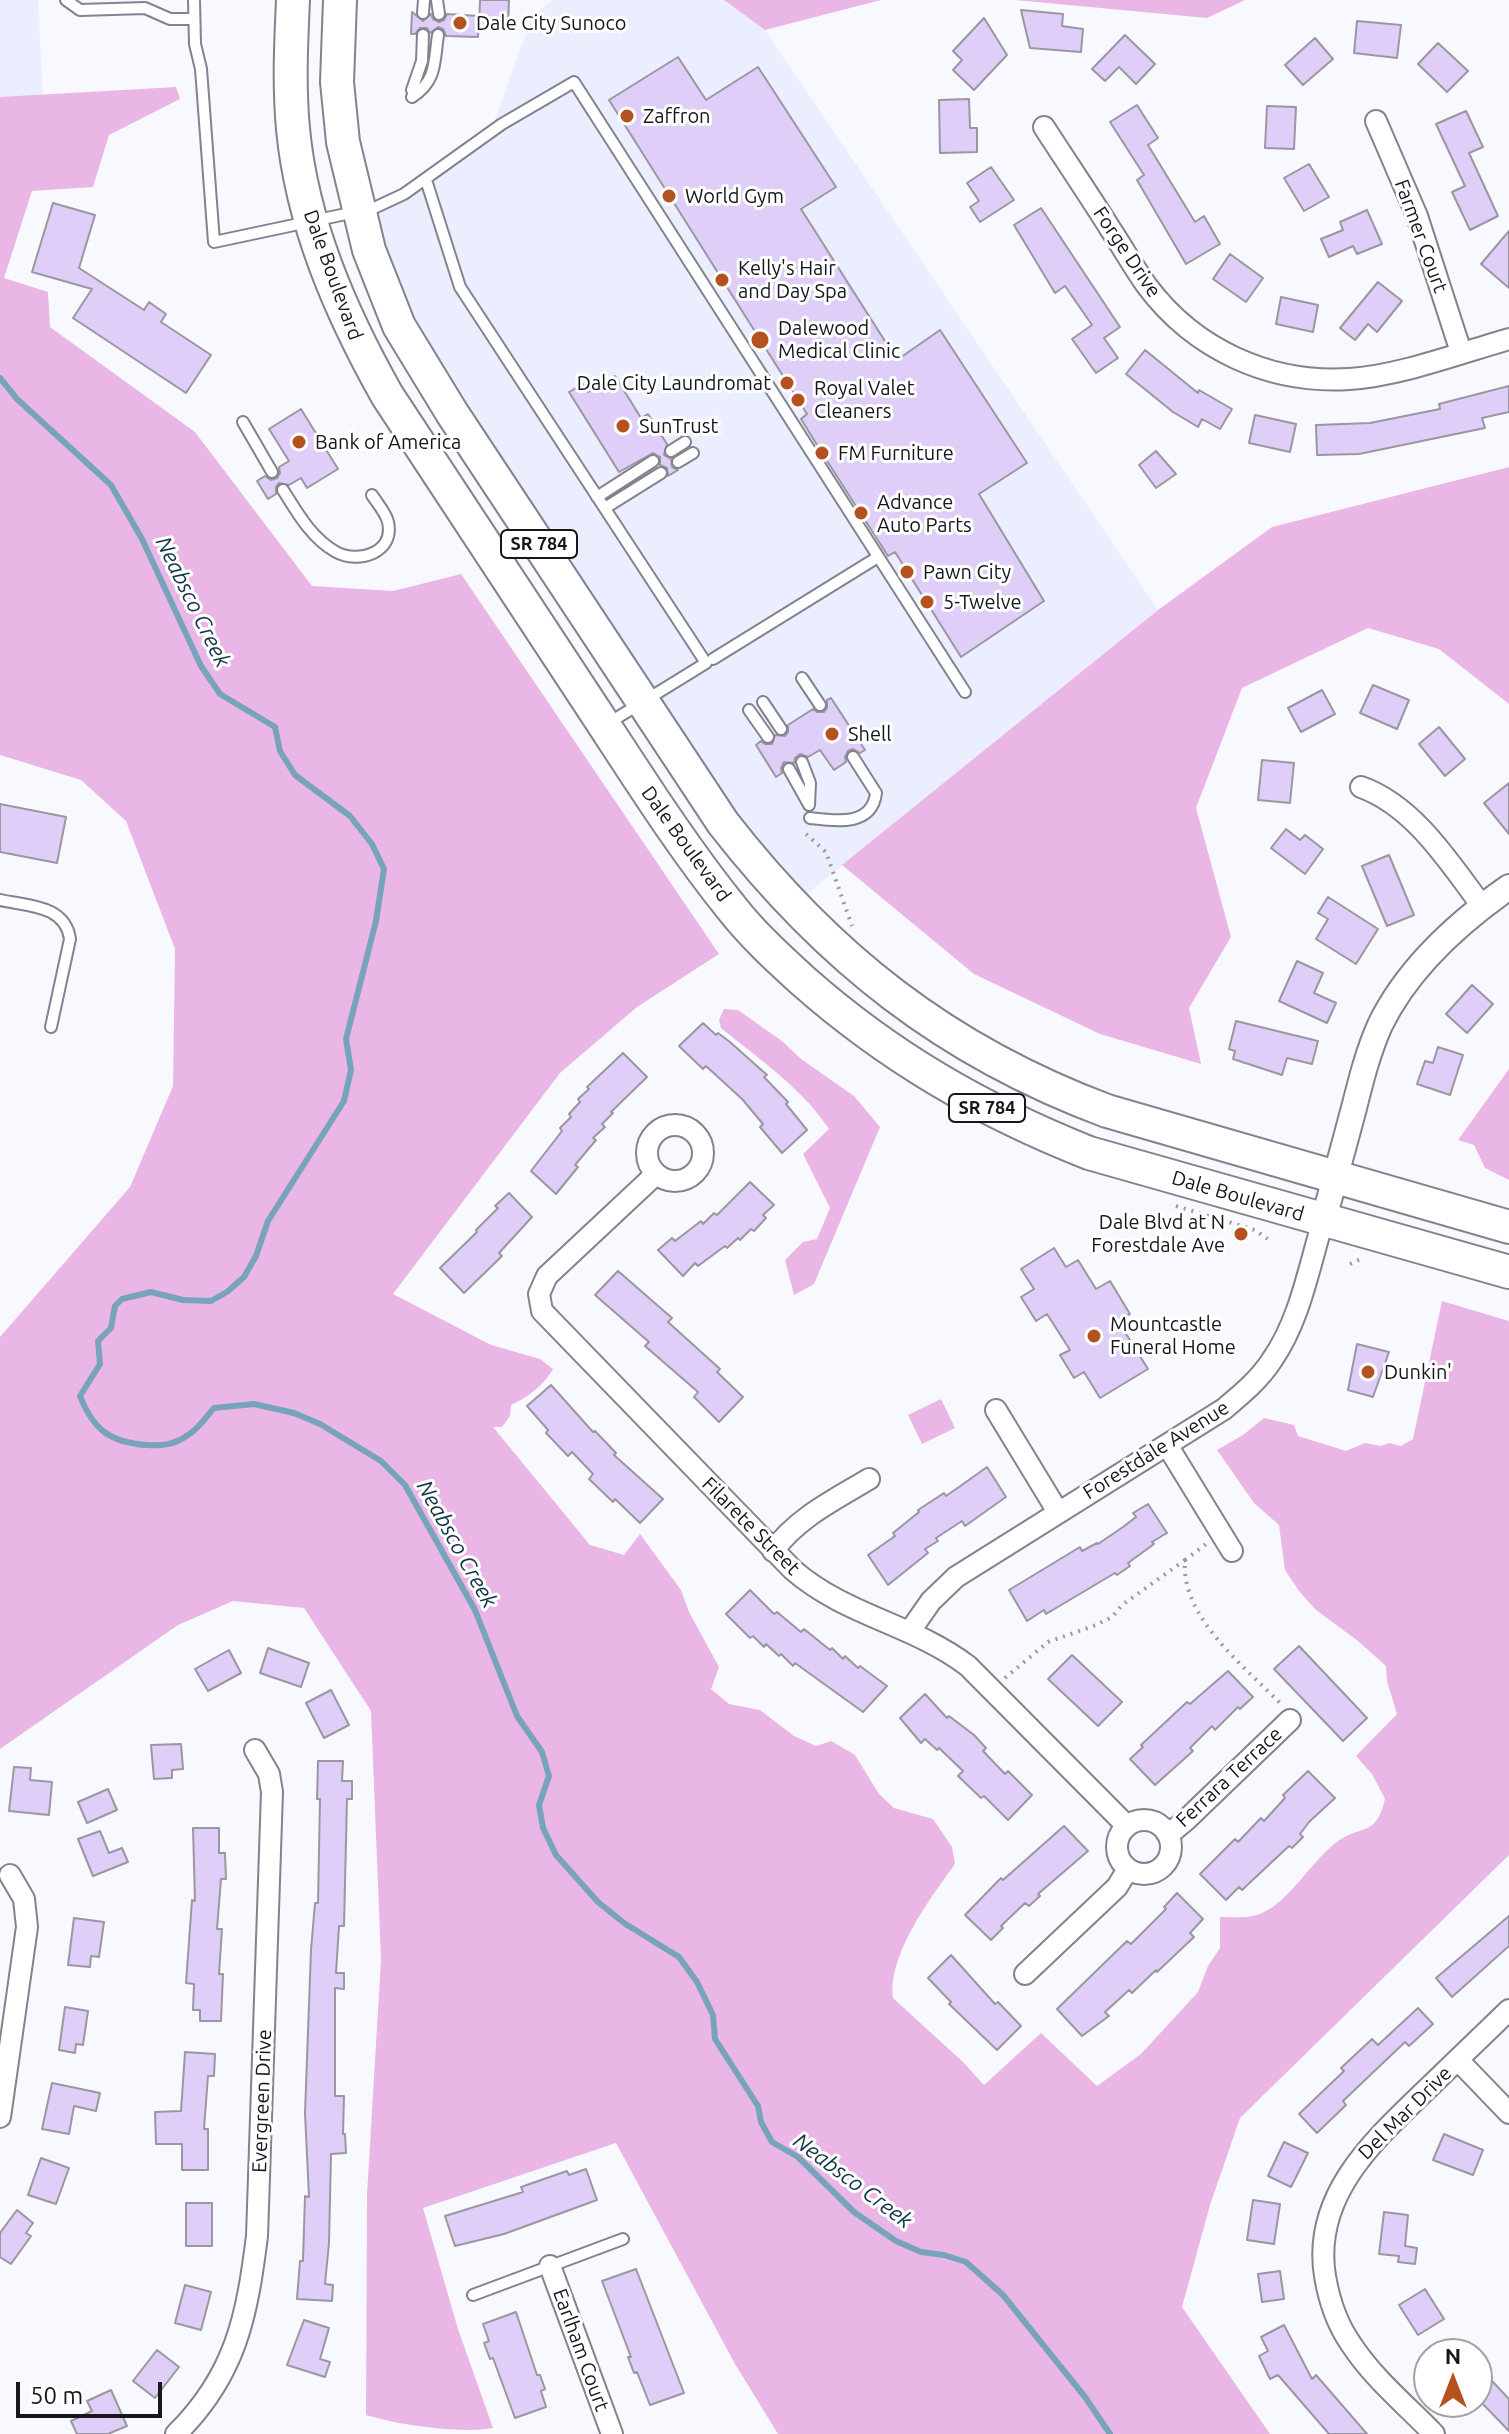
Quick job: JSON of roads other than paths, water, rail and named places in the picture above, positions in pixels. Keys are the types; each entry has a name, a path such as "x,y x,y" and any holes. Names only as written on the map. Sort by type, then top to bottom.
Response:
{"main road":[{"name":"Dale Boulevard","path":"293,0 290,80 293,132 311,221 336,295 359,346 387,395 654,802 736,914 831,1006 883,1046 981,1105 1033,1131 1089,1153 1509,1272"},
{"name":"Dale Boulevard","path":"340,0 336,47 343,142 359,212 381,285 399,326 452,413 723,823 800,915 845,957 893,995 1007,1068 1056,1092 1107,1111 1509,1227"}],"street":[{"name":"Farmer Court","path":"1376,121 1417,216 1461,352"},
{"name":"Forge Drive","path":"1044,127 1147,286 1190,330 1241,362 1272,373 1311,379 1350,379 1383,375 1509,339"},
{"path":"1361,787 1394,803 1440,851 1482,906"},
{"name":"Forestdale Avenue","path":"910,1631 931,1601 956,1577 1224,1409 1252,1385 1271,1361 1294,1317 1368,1055 1381,1024 1420,966 1482,906 1509,887"},
{"name":"Filarete Street","path":"656,1174 547,1276 538,1300 550,1321 773,1551 823,1594 910,1631 950,1653 1127,1826"},
{"path":"996,1410 1058,1512"},
{"path":"1167,1445 1232,1551"},
{"path":"773,1551 801,1521 869,1479"},
{"name":"Ferrara Terrace","path":"1166,1832 1174,1830 1186,1820 1290,1720"},
{"name":"Evergreen Drive","path":"176,2434 208,2396 227,2365 239,2339 251,2288 257,2236 272,1792 269,1774 255,1750"},
{"name":"Ferrara Terrace","path":"1127,1826 1147,1820 1158,1824 1171,1842 1171,1851 1163,1865 1150,1873 1128,1869"},
{"path":"1025,1974 1117,1887 1128,1869 1119,1858 1117,1849 1119,1836 1127,1826"},
{"path":"0,2117 27,1927 24,1899 10,1875"},
{"name":"Del Mar Drive","path":"1434,2434 1366,2365 1349,2342 1336,2317 1328,2290 1323,2240 1338,2193 1354,2165 1374,2140 1509,2010"},
{"path":"1458,2060 1509,2113"},
{"name":"Earlham Court","path":"550,2266 610,2434"}],"lane":[{"path":"66,0 80,10 145,8 170,19 193,19"},
{"path":"194,0 193,19 201,69 214,242 374,208 404,194 502,124 574,82 965,692"},
{"path":"423,13 424,0"},
{"path":"437,0 439,14"},
{"path":"423,35 422,61 412,93 421,91 432,77 438,35"},
{"path":"426,180 460,287 706,663 605,725"},
{"path":"243,422 272,472"},
{"path":"671,451 685,442"},
{"path":"678,462 693,453"},
{"path":"597,497 653,461"},
{"path":"605,508 661,473"},
{"path":"283,490 317,537 337,552 359,557 371,556 381,549 389,532 387,517 372,495"},
{"path":"713,659 878,557"},
{"path":"802,678 820,705"},
{"path":"763,702 781,729"},
{"path":"749,710 768,737"},
{"path":"810,818 846,820 861,817 870,811 876,793 853,757"},
{"path":"789,769 809,805 810,783 802,762"},
{"path":"0,900 52,911 68,927 70,939 51,1027"},
{"path":"473,2295 623,2239"}],"waterway":[{"name":"Neabsco Creek","path":"0,378 17,399 111,485 142,539 201,666 220,694 275,727 280,751 295,775 350,816 372,844 384,869 376,921 346,1039 351,1070 344,1101 268,1221 256,1256 244,1277 211,1301 183,1300 151,1292 122,1299 115,1306 111,1328 98,1341 100,1364 80,1396 85,1407 97,1425 112,1437 152,1445 178,1441 195,1430 214,1408 254,1404 294,1413 320,1424 381,1461 405,1485 475,1610 517,1716 542,1752 549,1776 539,1805 543,1828 556,1855 598,1902 624,1923 679,1957 697,1982 713,2015 715,2039 758,2106 761,2122 772,2142 798,2157 854,2212 896,2241 921,2252 966,2262 1003,2295 1085,2397 1110,2434"}],"place":[{"name":"Dale City Sunoco","path":"460,23"},
{"name":"Zaffron","path":"627,116"},
{"name":"World Gym","path":"669,196"},
{"name":"Kelly's Hair and Day Spa","path":"722,280"},
{"name":"Dalewood Medical Clinic","path":"760,340"},
{"name":"Dale City Laundromat","path":"787,383"},
{"name":"Royal Valet Cleaners","path":"798,400"},
{"name":"SunTrust","path":"623,426"},
{"name":"Bank of America","path":"299,442"},
{"name":"FM Furniture","path":"822,453"},
{"name":"Advance Auto Parts","path":"861,513"},
{"name":"Pawn City","path":"907,572"},
{"name":"5-Twelve","path":"927,602"},
{"name":"Shell","path":"832,734"},
{"name":"Dale Blvd at N Forestdale Ave","path":"1241,1234"},
{"name":"Mountcastle Funeral Home","path":"1094,1336"},
{"name":"Dunkin'","path":"1368,1372"}]}
